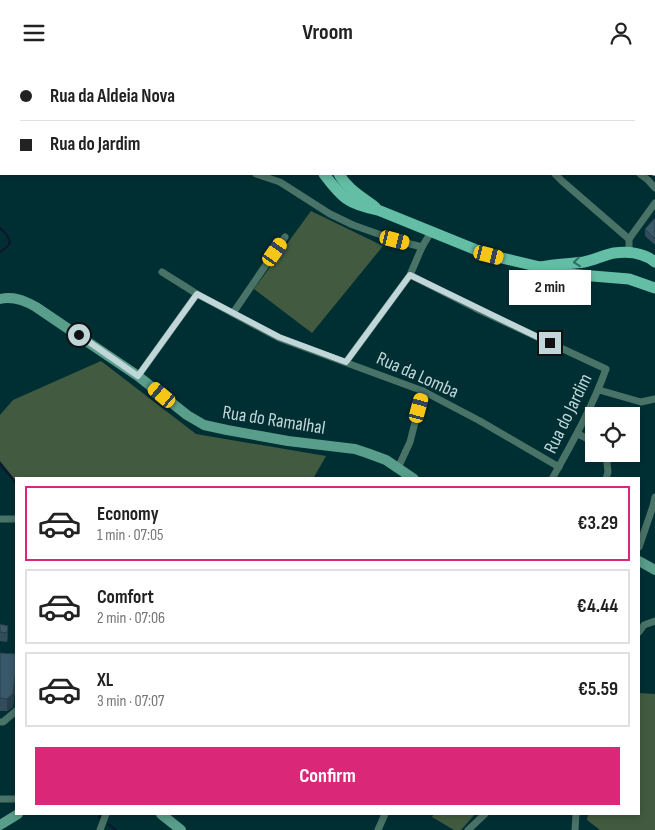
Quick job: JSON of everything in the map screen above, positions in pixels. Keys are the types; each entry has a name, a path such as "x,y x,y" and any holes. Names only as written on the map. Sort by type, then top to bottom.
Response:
{"main road":[{"path":"325,175 343,197 361,206 378,210 489,255 540,267 556,273 629,279 655,288"},
{"path":"340,175 355,193 378,210"},
{"path":"540,267 584,262 614,253 639,255 654,262"},
{"path":"614,253 606,262 606,269 614,277"},
{"path":"644,284 655,277"}],"street":[{"path":"259,175 280,182 353,225 395,240 422,247"},
{"path":"557,175 629,239"},
{"path":"641,175 655,189"},
{"path":"629,253 629,239 655,203"},
{"name":"Rua da Lomba","path":"431,232 422,247 410,275 346,362 423,391 480,421 559,467"},
{"path":"233,313 285,237"},
{"path":"162,272 197,294 279,337 346,362"},
{"name":"Rua do Jardim","path":"410,275 606,369 599,390 578,434 553,477"},
{"path":"138,376 197,294"},
{"name":"Rua do Ramalhal","path":"0,299 18,299 28,302 138,376 187,415 204,425 288,441 355,449 376,456 411,477"},
{"path":"599,390 641,402 655,399"},
{"path":"398,468 410,442 423,391"},
{"path":"578,434 585,438"},
{"path":"606,477 607,462"},
{"path":"640,544 655,497"},
{"path":"0,519 15,519"},
{"path":"640,562 655,569"},
{"path":"640,631 644,625 655,621"},
{"path":"0,722 3,722 15,712"},
{"path":"0,799 15,799"},
{"path":"0,825 16,815"},
{"path":"100,830 106,815"},
{"path":"162,815 180,830"},
{"path":"378,830 384,815"},
{"path":"468,830 484,815"},
{"path":"575,830 576,815"}],"green space":[{"path":"311,211 383,246 312,333 254,289"},
{"path":"101,361 196,434 326,456 314,477 15,477 15,480 0,461 0,415 13,400"},
{"path":"640,693 655,694 655,830 600,830 587,820 588,815 640,815"},
{"path":"433,815 474,815 461,830 454,830 432,817"}],"building":[{"path":"655,218 655,239 645,229"},
{"path":"0,624 8,626 7,633 0,632"},
{"path":"0,653 15,654 13,694 7,699 0,698"}],"waterway":[{"path":"0,228 7,235 10,242 0,252"},
{"path":"0,464 15,482"},
{"path":"108,824 116,830"}],"route":[{"path":"79,335 138,376 197,294 279,337 346,362 410,275 550,343"}]}
